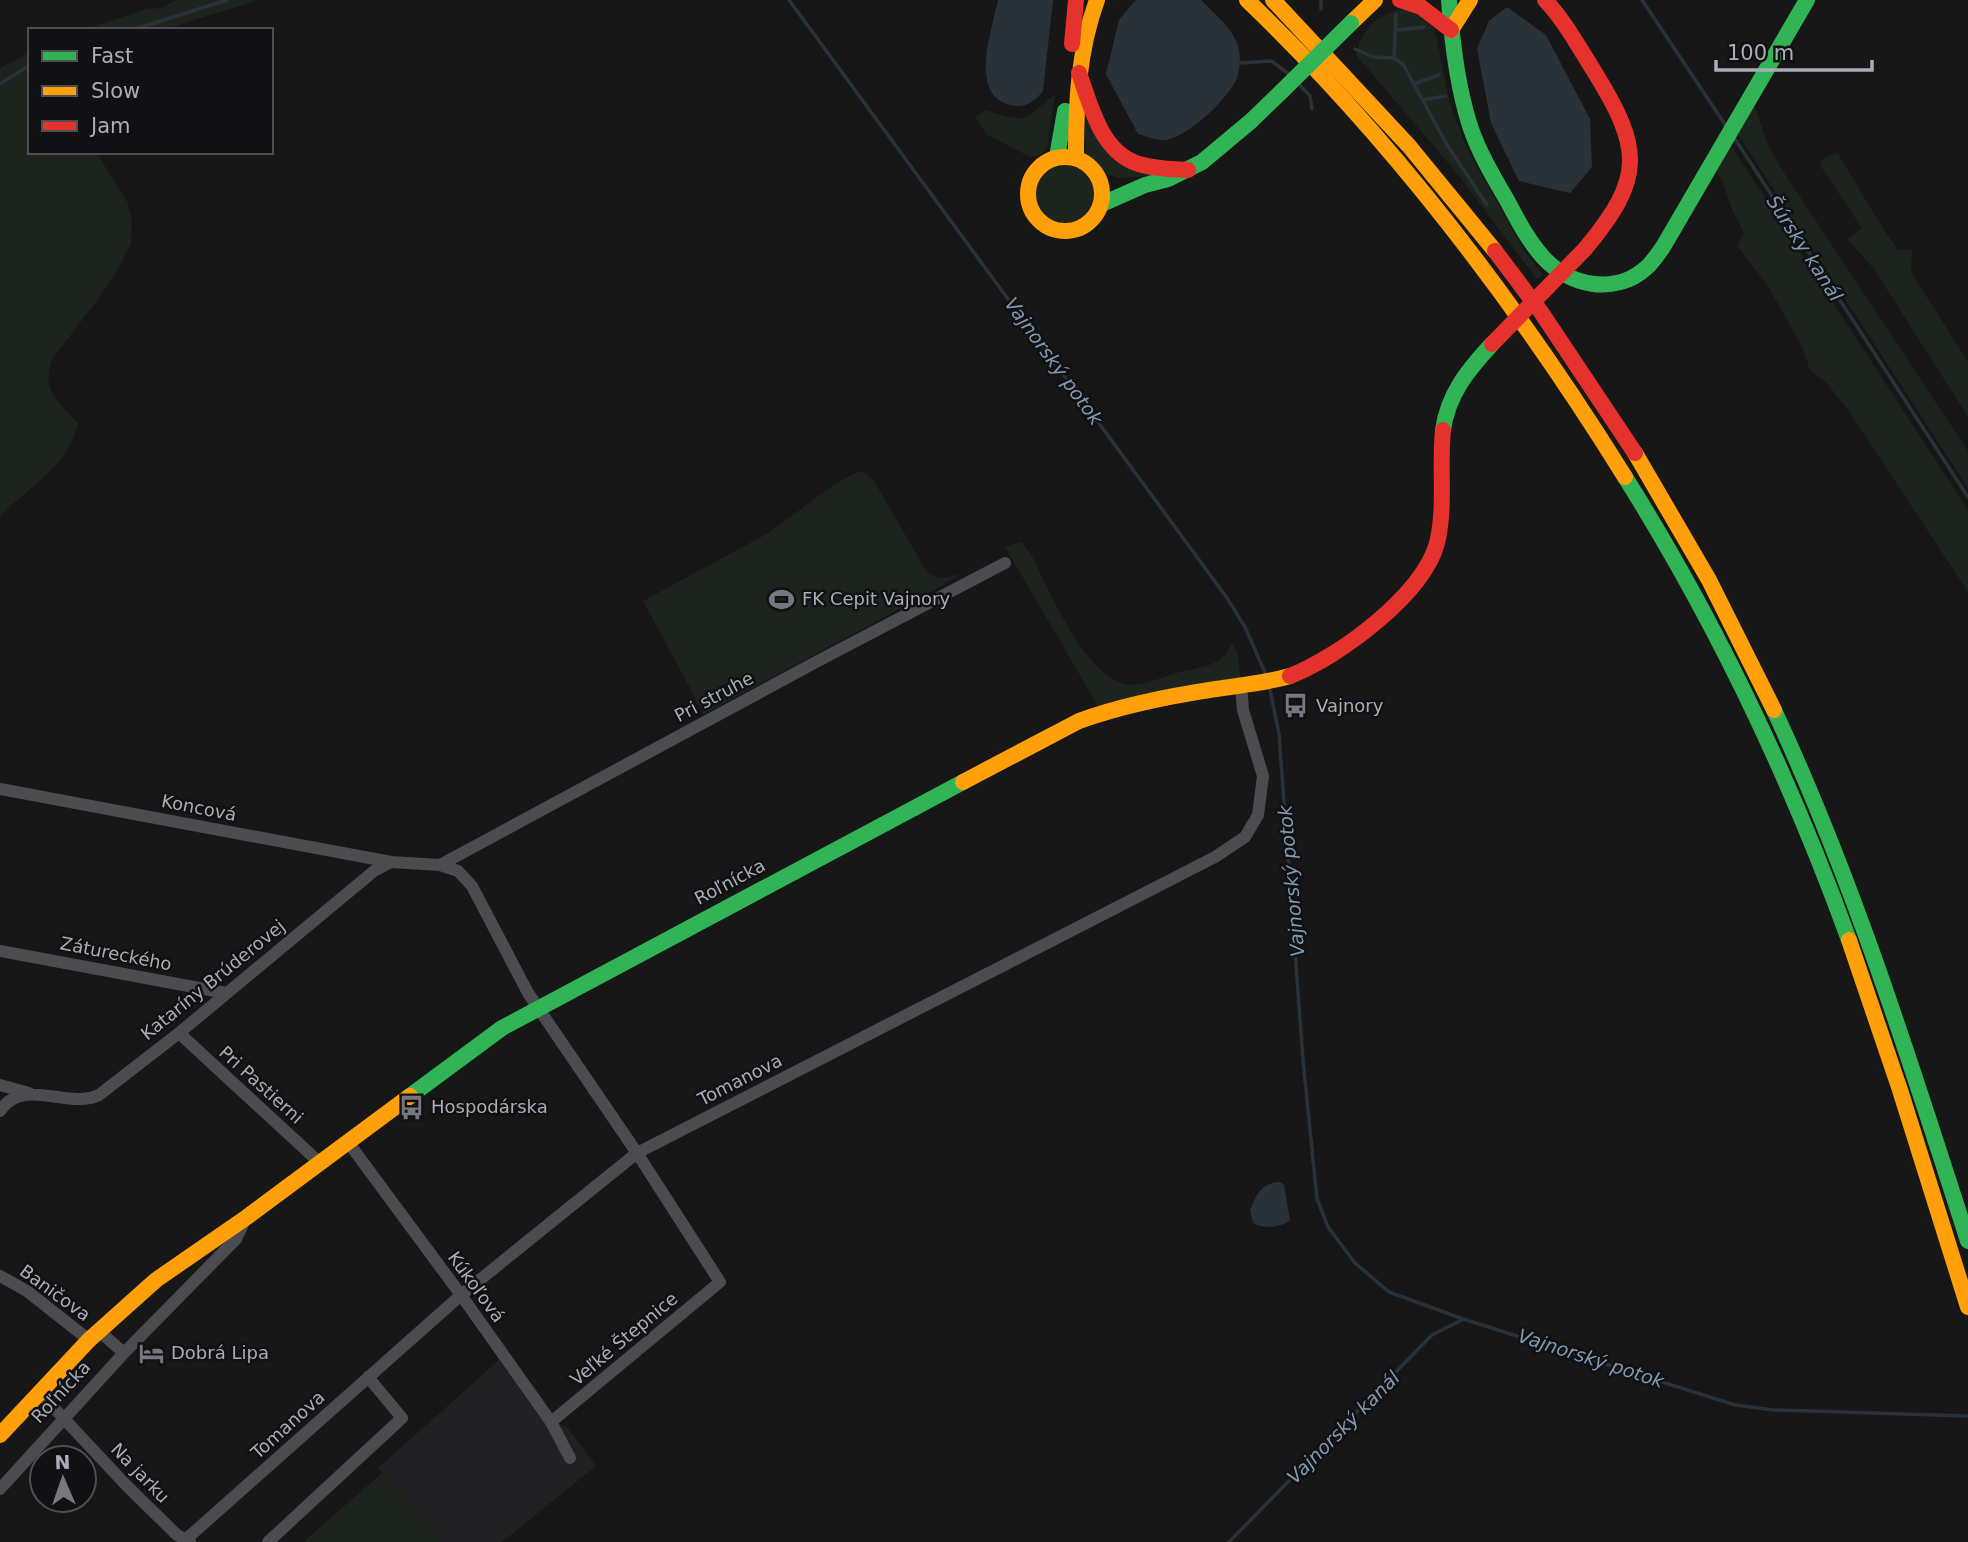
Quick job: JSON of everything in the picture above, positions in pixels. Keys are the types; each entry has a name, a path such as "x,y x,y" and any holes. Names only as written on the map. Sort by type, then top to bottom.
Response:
{"main road":[{"path":"1057,157 1063,129 1076,0"},
{"path":"1076,158 1076,118 1082,48 1097,0"},
{"path":"1247,0 1344,98 1437,207 1492,278 1554,363 1605,440 1676,562 1734,671 1825,877 1865,988 1968,1307"},
{"path":"1273,0 1392,124 1515,276 1578,362 1695,553 1773,708 1843,869 1884,982 1968,1241"},
{"path":"1102,204 1188,170 1224,144 1375,0"},
{"path":"1400,0 1414,2 1428,9 1451,30"},
{"path":"1440,0 1451,30"},
{"path":"1449,0 1451,30 1471,126 1485,162 1536,248 1548,263 1579,282 1600,286 1619,283 1646,267 1663,247 1808,0"},
{"path":"1451,30 1470,0"},
{"name":"Roľnícka","path":"0,1435 94,1336 156,1280 247,1217 489,1037 539,1007 785,874 1079,721 1147,702 1271,680 1300,672 1353,639 1410,593 1422,578 1439,540 1446,415 1453,394 1468,371 1492,344 1608,223 1626,188 1630,168 1629,146 1622,119 1565,26 1545,0"},
{"path":"1079,74 1094,114 1115,150 1129,162 1146,167 1188,170"},
{"path":"1057,157 1076,158 1086,163 1100,180 1102,204 1087,225 1064,232 1051,229 1032,213 1028,189 1032,177 1038,168 1057,157"},
{"path":"1100,180 1145,185"}],"street":[{"name":"Pri struhe","path":"440,865 1005,563"},
{"name":"Tomanova","path":"187,1541 461,1295 637,1153 1215,858 1245,837 1258,815 1263,776 1243,710 1241,685"},
{"name":"Koncová","path":"0,789 391,862"},
{"path":"391,862 440,865 458,871 472,886 528,993 637,1153"},
{"name":"Kataríny Brúderovej","path":"0,1087 29,1094 88,1100 107,1089 179,1032 374,871 391,862"},
{"name":"Zátureckého","path":"0,951 226,993"},
{"name":"Pri Pastierni","path":"179,1032 320,1163"},
{"path":"0,1087 2,1108"},
{"path":"2,1108 19,1095 29,1094"},
{"name":"Kúkoľová","path":"348,1142 551,1422 569,1458"},
{"name":"Veľké Štepnice","path":"551,1422 720,1282 637,1153"},
{"name":"Roľnícka","path":"0,1489 124,1353 236,1239 247,1217"},
{"path":"193,1254 205,1257 207,1269"},
{"name":"Baničova","path":"0,1276 94,1336"},
{"path":"94,1336 124,1353"},
{"path":"268,1542 402,1419 368,1377"},
{"name":"Na jarku","path":"39,1392 126,1485 177,1535 187,1541"}],"shaded area":[{"path":"259,0 168,28 88,28 147,9 162,8 172,2"},
{"path":"998,0 1053,0 1043,91 1025,105 1011,105 998,99 990,89 986,76 988,44"},
{"path":"1136,0 1201,0 1227,27 1239,50 1239,70 1233,86 1206,116 1174,138 1155,139 1138,134 1106,74 1119,20"},
{"path":"1507,7 1546,35 1590,119 1592,167 1570,193 1519,181 1491,123 1477,49 1489,21"},
{"path":"1399,9 1416,12 1433,27 1450,104 1467,149 1525,252 1543,275 1537,279 1455,171 1356,55 1370,26"},
{"path":"28,53 28,154 97,154 128,203 132,221 131,244 98,299 51,361 49,381 54,396 78,423 73,438 57,464 0,517 0,69"},
{"path":"1055,94 1047,148 1040,155 1030,157 986,134 975,117 986,110 1009,117 1024,117"},
{"path":"1752,106 1755,107 1767,143 1781,168 1968,451 1968,488 1738,135"},
{"path":"1084,114 1155,175 1120,178 1103,173 1086,153"},
{"path":"1730,144 1968,510 1968,592 1850,413 1827,383 1810,370 1801,344 1766,283 1737,246 1744,233 1715,169"},
{"path":"1837,153 1898,250 1912,249 1911,272 1968,362 1968,417 1874,269 1847,239 1862,228 1820,165 1824,158"},
{"path":"1059,165 1071,165 1086,173 1094,188 1094,200 1086,215 1071,223 1059,223 1044,215 1036,200 1036,188 1044,173"},
{"name":"FK Cepit Vajnory","path":"859,471 874,481 925,569 939,578 966,571 704,714 643,601 767,534 836,483"},
{"path":"1020,542 1032,557 1073,635 1089,658 1117,682 1135,685 1211,664 1223,657 1232,642 1238,655 1241,685 1098,706 1005,547"},
{"path":"1280,1182 1284,1185 1290,1220 1272,1227 1253,1223 1250,1210 1258,1194 1264,1187"},
{"path":"499,1360 542,1420 566,1426 596,1466 502,1542 442,1542 378,1468"},
{"path":"382,1473 442,1542 303,1542"}],"waterway":[{"path":"138,28 227,0"},
{"name":"Vajnorský potok","path":"789,0 1227,598 1245,627 1266,675"},
{"path":"1321,0 1321,9"},
{"name":"Šúrsky kanál","path":"1642,0 1726,126"},
{"path":"1394,58 1396,15"},
{"path":"1396,30 1424,27"},
{"path":"1355,49 1373,57 1394,58 1403,64 1447,145 1487,205"},
{"path":"1240,63 1271,61 1289,74"},
{"path":"0,84 28,66"},
{"path":"1414,84 1439,75"},
{"path":"1297,82 1310,96 1312,109"},
{"path":"1423,100 1445,96"},
{"name":"Šúrsky kanál","path":"1735,139 1968,497"},
{"name":"Vajnorský potok","path":"1269,685 1279,734 1303,1060 1317,1199 1328,1227 1355,1263 1389,1292 1463,1319 1735,1405 1774,1410 1968,1416"},
{"name":"Vajnorský kanál","path":"1229,1542 1432,1335 1462,1320"}],"traffic: fast":[{"path":"1449,0 1458,80 1465,111 1482,156 1528,237 1542,256 1565,274 1592,284 1620,282 1634,277 1649,266 1663,247 1807,0"},
{"path":"1282,91 1351,23"},
{"path":"1102,204 1145,185 1168,179 1202,162 1282,91"},
{"path":"1057,157 1065,111"},
{"path":"1443,430 1449,405 1460,383 1492,344"},
{"path":"1625,477 1721,645 1777,761 1849,940"},
{"path":"1774,710 1830,840 1855,906 1968,1241"},
{"path":"410,1096 502,1028 963,782"}],"traffic: slow":[{"path":"1076,158 1079,78 1097,0"},
{"path":"1247,0 1353,110 1451,227 1541,350 1625,477"},
{"path":"1273,0 1409,146 1495,251"},
{"path":"1351,23 1375,0"},
{"path":"1451,30 1470,0"},
{"path":"1058,157 1072,157 1086,163 1096,173 1102,194 1100,208 1086,225 1072,231 1058,231 1044,225 1034,215 1028,201 1028,187 1034,173 1044,163 1058,157"},
{"path":"1635,453 1709,580 1774,710"},
{"path":"963,782 1079,721 1096,715 1164,698 1290,676"},
{"path":"1849,940 1900,1090 1968,1307"},
{"path":"0,1435 89,1340 156,1280 247,1217 410,1096"}],"traffic: jam":[{"path":"1072,44 1076,0"},
{"path":"1400,0 1421,7 1451,30"},
{"path":"1545,0 1571,34 1610,98 1628,143 1630,162 1627,182 1605,224 1585,249"},
{"path":"1079,73 1099,127 1115,150 1139,164 1188,170"},
{"path":"1492,344 1585,249"},
{"path":"1495,251 1541,312 1635,453"},
{"path":"1290,676 1332,654 1377,622 1415,583 1429,563 1440,529 1443,430"}],"place":[{"name":"FK Cepit Vajnory","path":"782,599"},
{"name":"Vajnory","path":"1296,706"},
{"name":"Hospodárska","path":"411,1107"},
{"name":"Dobrá Lipa","path":"151,1353"}]}
